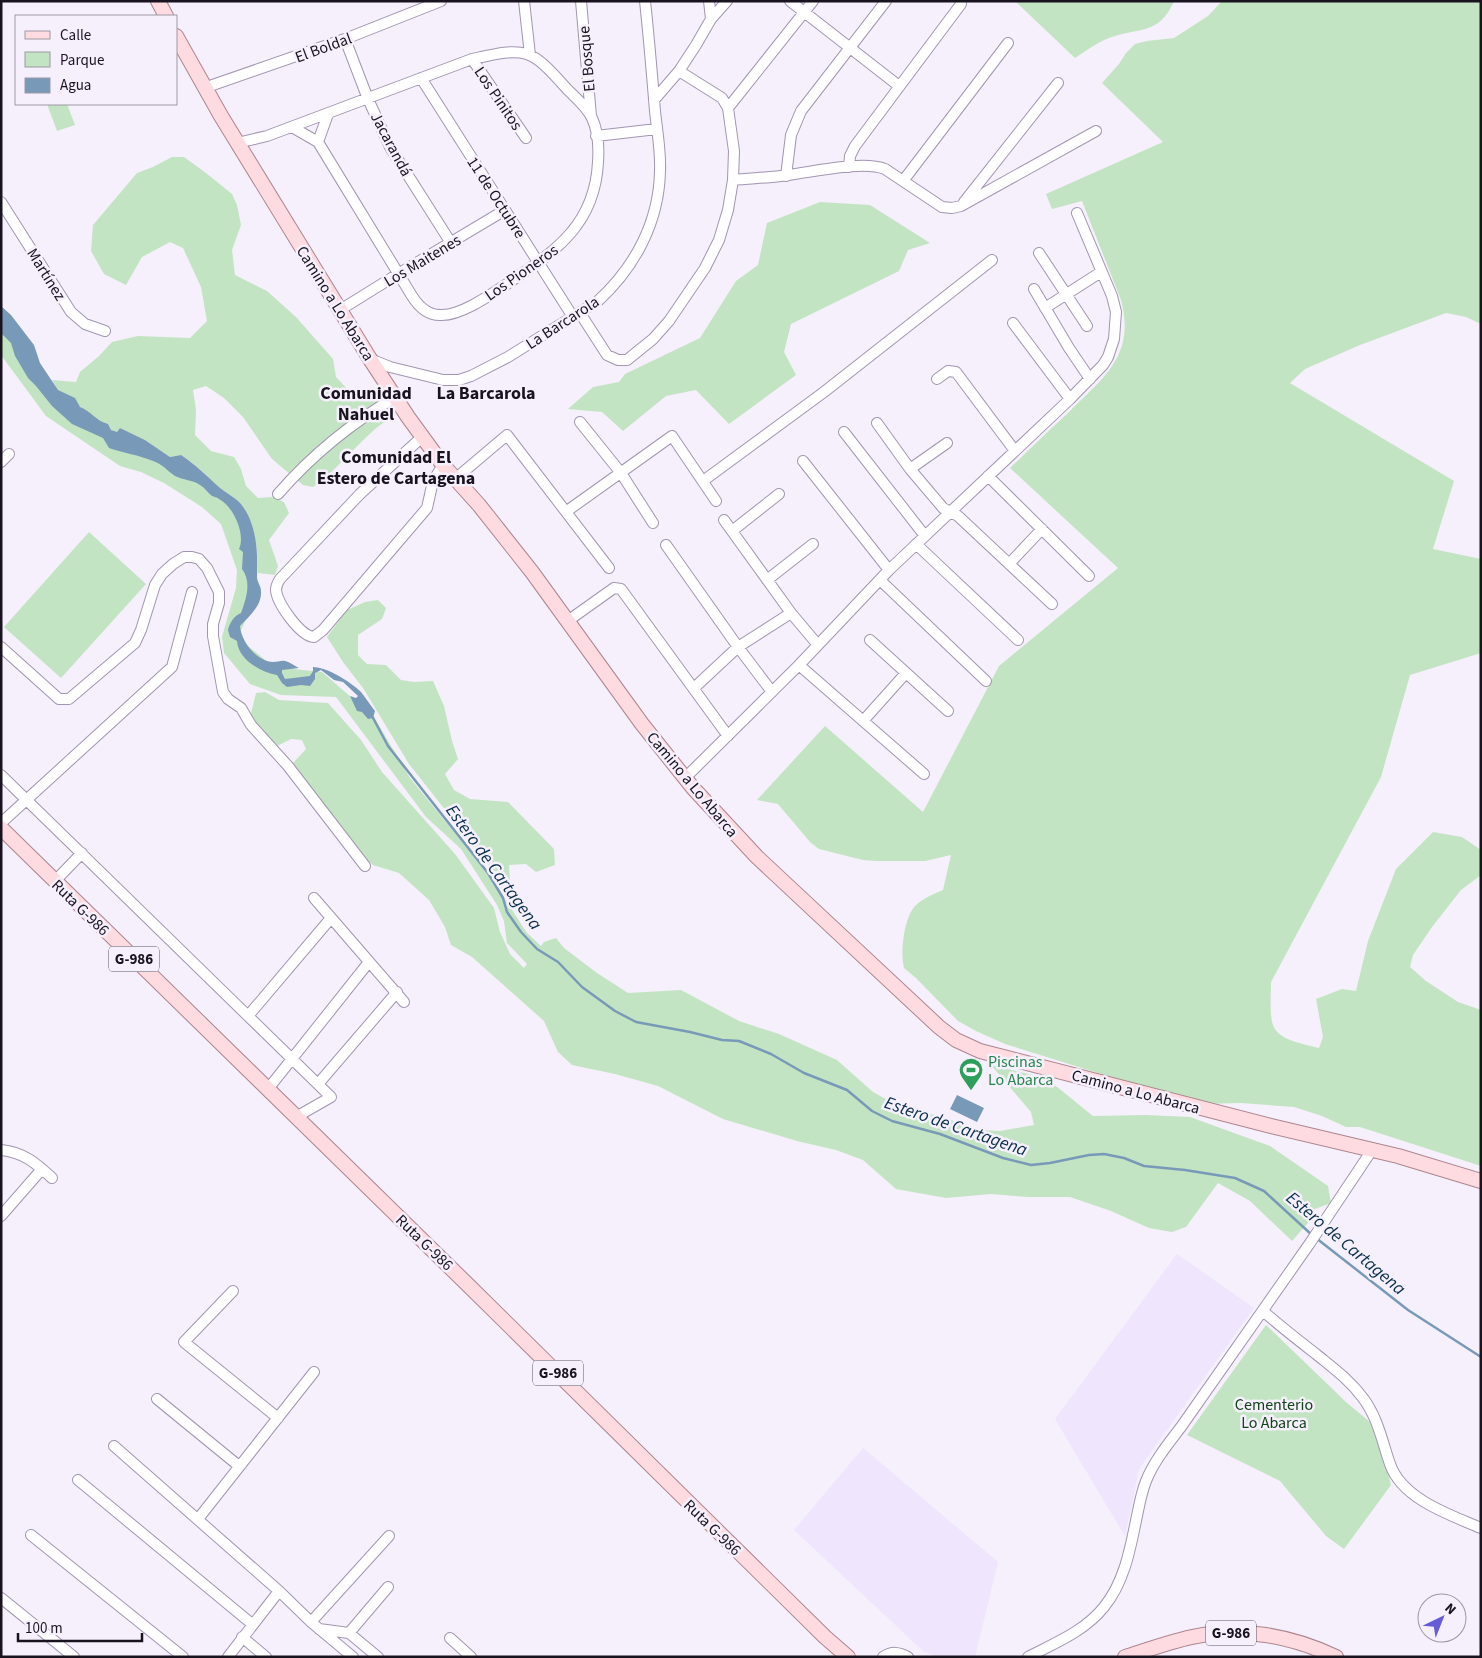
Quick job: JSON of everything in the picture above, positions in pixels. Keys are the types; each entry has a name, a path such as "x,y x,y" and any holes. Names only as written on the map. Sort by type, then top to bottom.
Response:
{"main road":[{"path":"158,1 165,15"},
{"name":"Camino a Lo Abarca","path":"178,40 237,144 370,359 422,437 454,479 479,505 569,620 642,724 685,778 735,834 779,879 939,1027 964,1045 980,1051 1223,1114 1372,1150 1481,1181"},
{"name":"Ruta G-986","path":"1,828 825,1637 848,1657"},
{"name":"G-986","path":"1125,1657 1192,1637 1209,1634 1242,1633 1291,1640 1336,1657"}],"street":[{"name":"El Boldal","path":"204,88 345,39 441,1"},
{"path":"524,1 530,55"},
{"name":"El Bosque","path":"581,1 591,116"},
{"name":"La Barcarola","path":"370,359 390,367 443,380 459,380 508,357 576,315 598,301 619,280 636,256 649,229 657,201 660,173 659,144 645,1"},
{"path":"709,1 710,19"},
{"path":"654,100 679,71 710,19 727,1"},
{"path":"790,1 899,86"},
{"path":"679,71 722,98 728,108 813,1"},
{"path":"786,176 791,136 802,112 886,1"},
{"path":"849,167 852,152 961,4"},
{"name":"Jacarandá","path":"345,39 368,99 390,147 451,242"},
{"path":"903,181 1008,43"},
{"name":"Los Pioneros","path":"237,144 267,136 328,114 472,59 511,51 530,55 548,66 591,116 598,154 597,176 587,207 570,236 562,244 539,262 473,304 447,315 436,315 422,308 415,300 318,142 292,127"},
{"name":"Los Pinitos","path":"472,59 526,138"},
{"name":"11 de Octubre","path":"421,78 539,262 576,315 604,351 610,357 618,360 627,360 644,347 669,321 705,268 724,225 733,180 734,151 728,108"},
{"path":"961,206 1058,83"},
{"path":"318,142 328,114"},
{"path":"596,136 657,130"},
{"path":"733,180 786,176 849,167 878,166 885,168 942,207 952,208 961,206 1096,131"},
{"name":"Martínez","path":"1,202 71,312 85,324 105,331"},
{"name":"Los Maitenes","path":"340,310 505,210"},
{"path":"685,778 799,665 889,570 1070,399 1108,357 1116,330 1114,304 1077,213"},
{"path":"1039,253 1087,326"},
{"path":"703,481 824,392 992,260"},
{"path":"1045,308 1101,272"},
{"path":"1034,289 1090,379"},
{"path":"1013,323 1070,399"},
{"path":"937,379 948,371 956,372 1015,451"},
{"path":"278,494 304,466 333,440 363,417 396,397"},
{"path":"580,422 621,473 653,523"},
{"path":"876,423 910,469 943,508 958,516 1052,604"},
{"path":"844,432 925,536"},
{"path":"454,479 507,436 567,511 609,568"},
{"path":"567,511 672,436 716,501"},
{"path":"422,437 360,494 280,578 276,588 277,592 289,616 307,636 314,637 323,630 427,508 433,481 443,465"},
{"path":"910,469 947,443"},
{"path":"803,461 889,570"},
{"path":"988,476 1089,576"},
{"path":"732,530 779,494"},
{"path":"724,520 791,613 818,645"},
{"path":"1009,564 1042,529"},
{"path":"767,580 813,544"},
{"path":"916,544 1018,640"},
{"path":"666,545 772,692"},
{"path":"1,647 60,699 69,699 135,643 155,585 162,574 173,564 184,558 192,556 198,559 207,568 219,592 219,603 213,624 213,636 223,692 228,699 240,708 251,725 288,766 365,866"},
{"path":"880,580 986,681"},
{"path":"569,620 614,588 621,589 728,736"},
{"path":"1,823 172,667 192,592"},
{"path":"694,688 738,647 791,613"},
{"path":"870,640 948,711"},
{"path":"799,665 924,774"},
{"path":"863,721 906,672"},
{"path":"1,775 331,1097 296,1117"},
{"path":"55,881 82,853"},
{"path":"314,898 404,1002"},
{"path":"248,1016 332,918"},
{"path":"268,1089 369,962"},
{"path":"318,1084 397,992"},
{"path":"1,1150 24,1155 52,1178"},
{"path":"1028,1657 1072,1634 1092,1619 1110,1598 1122,1577 1146,1481 1160,1454 1310,1243 1372,1150"},
{"path":"1,1216 42,1169"},
{"path":"232,1291 184,1342 278,1418"},
{"path":"1262,1311 1345,1377 1358,1391 1378,1423 1390,1466 1409,1491 1424,1502 1481,1528"},
{"path":"198,1519 314,1372"},
{"path":"157,1399 239,1466"},
{"path":"114,1446 353,1657"},
{"path":"78,1480 252,1624"},
{"path":"31,1535 183,1657"},
{"path":"315,1625 389,1536"},
{"path":"350,1633 388,1588"},
{"path":"228,1657 279,1591"},
{"path":"1,1598 74,1657"},
{"path":"315,1625 350,1633 378,1657"},
{"path":"242,1637 266,1657"},
{"path":"450,1638 471,1657"},
{"path":"883,1657 896,1653 901,1653 908,1657"}],"shaded area":[{"path":"1177,1254 1254,1308 1139,1469 1125,1536 1055,1419"},
{"path":"863,1448 998,1562 975,1657 938,1657 923,1651 794,1530"}],"green space":[{"path":"1015,1 1174,1 1162,20 1154,25 1109,38 1075,58"},
{"path":"1222,1 1481,1 1481,324 1466,317 1446,313 1360,345 1305,369 1290,383 1454,481 1433,549 1481,559 1481,653 1410,675 1381,777 1271,982 1271,1012 1275,1029 1281,1035 1289,1040 1319,1048 1323,1037 1316,999 1342,989 1356,991 1368,941 1396,869 1433,832 1462,837 1481,850 1481,875 1461,890 1432,927 1413,955 1410,967 1426,981 1458,1002 1481,1010 1481,1166 1360,1127 1346,1127 1322,1116 1294,1107 1241,1103 1201,1104 1005,1044 976,1031 958,1021 904,968 903,961 904,936 911,911 921,901 943,890 951,855 925,861 876,861 863,860 819,849 810,842 778,804 757,800 825,726 923,812 999,666 1118,568 1010,468 1104,377 1120,351 1124,336 1121,300 1082,201 1052,209 1046,194 1163,142 1102,83 1135,44 1174,38 1208,16"},
{"path":"47,105 67,105 75,125 57,131"},
{"path":"172,157 184,157 232,194 237,205 241,225 232,250 235,275 267,291 296,317 333,359 336,377 350,392 377,393 388,399 393,416 372,432 334,470 313,487 303,485 272,459 243,417 224,398 206,386 193,390 196,410 195,435 211,451 234,457 241,469 246,486 258,498 272,497 284,502 289,513 269,540 278,566 275,575 258,573 252,526 249,517 239,502 181,455 170,457 145,440 120,428 118,432 198,477 237,514 256,599 240,632 243,642 274,667 322,672 374,717 410,778 490,876 527,933 541,946 544,942 556,938 564,948 628,993 681,990 739,1021 779,1034 837,1060 873,1092 902,1108 940,1116 978,1130 1000,1131 1034,1125 1031,1112 991,1065 1046,1078 1093,1116 1146,1115 1190,1117 1270,1146 1328,1186 1331,1203 1315,1209 1309,1209 1316,1214 1292,1241 1250,1201 1218,1183 1186,1227 1172,1232 1149,1228 1111,1211 1070,1197 1028,1197 991,1194 946,1198 896,1189 863,1160 836,1150 797,1141 723,1119 658,1086 572,1065 558,1052 544,1021 472,957 451,945 445,927 429,900 399,873 373,865 363,857 293,763 306,749 302,740 291,739 277,746 250,717 256,693 265,692 279,700 328,703 361,740 382,772 455,854 494,908 500,932 510,954 524,968 527,964 507,943 504,921 497,905 461,849 426,817 336,697 281,695 250,684 224,653 222,637 236,588 237,570 221,524 202,507 164,483 141,472 120,466 46,416 1,355 1,326 56,387 52,380 76,382 80,372 112,342 138,336 190,338 207,321 201,287 183,248 170,242 142,257 126,285 104,274 91,251 93,225 137,173"},
{"path":"820,202 870,205 930,243 908,250 899,271 791,324 784,352 796,375 729,424 696,390 666,396 623,431 602,412 568,409 593,387 619,382 625,374 700,338 736,281 758,265 767,223"},
{"path":"89,532 146,584 61,678 4,627"},
{"path":"378,600 386,608 382,619 358,635 358,655 367,664 386,665 401,680 414,682 433,681 444,706 458,759 445,774 454,790 470,799 508,802 554,849 555,865 536,872 526,864 509,865 510,882 495,873 409,764 363,688 327,637 347,610 365,602"},
{"name":"Cementerio Lo Abarca","path":"1266,1325 1346,1402 1370,1422 1385,1460 1391,1485 1344,1549 1326,1536 1280,1481 1187,1435"}],"water":[{"path":"1,306 11,315 34,345 40,363 58,390 75,398 80,407 100,421 108,424 111,430 117,432 120,428 145,440 170,457 181,455 241,504 253,530 257,549 257,579 261,591 257,606 240,626 246,644 255,654 267,661 285,661 299,668 282,670 285,679 310,676 313,667 338,676 361,692 375,711 373,718 368,719 362,712 357,711 350,696 356,698 358,696 343,682 334,680 321,670 315,673 315,679 310,686 287,687 277,675 257,668 246,659 238,648 237,641 230,637 228,630 236,616 241,613 247,585 247,579 242,569 243,552 239,549 241,536 237,521 229,508 197,483 175,476 153,461 109,448 103,438 72,424 52,406 28,378 15,356 11,343 1,333"},
{"path":"957,1095 984,1108 977,1122 950,1109"}],"waterway":[{"name":"Estero de Cartagena","path":"372,716 388,746 488,873 503,898 507,912 521,932 537,949 558,962 582,987 615,1011 636,1022 722,1040 739,1041 771,1054 804,1073 847,1090 872,1111 892,1121 940,1134 1003,1158 1031,1165 1104,1154 1124,1158 1144,1166 1235,1178 1264,1191 1312,1235"},
{"name":"Estero de Cartagena","path":"1316,1238 1408,1310 1481,1357"}],"place":[{"name":"Piscinas Lo Abarca","path":"971,1091"}],"district":[{"name":"La Barcarola","path":"486,393"},
{"name":"Comunidad Nahuel","path":"366,403"},
{"name":"Comunidad El Estero de Cartagena","path":"396,467"}]}
